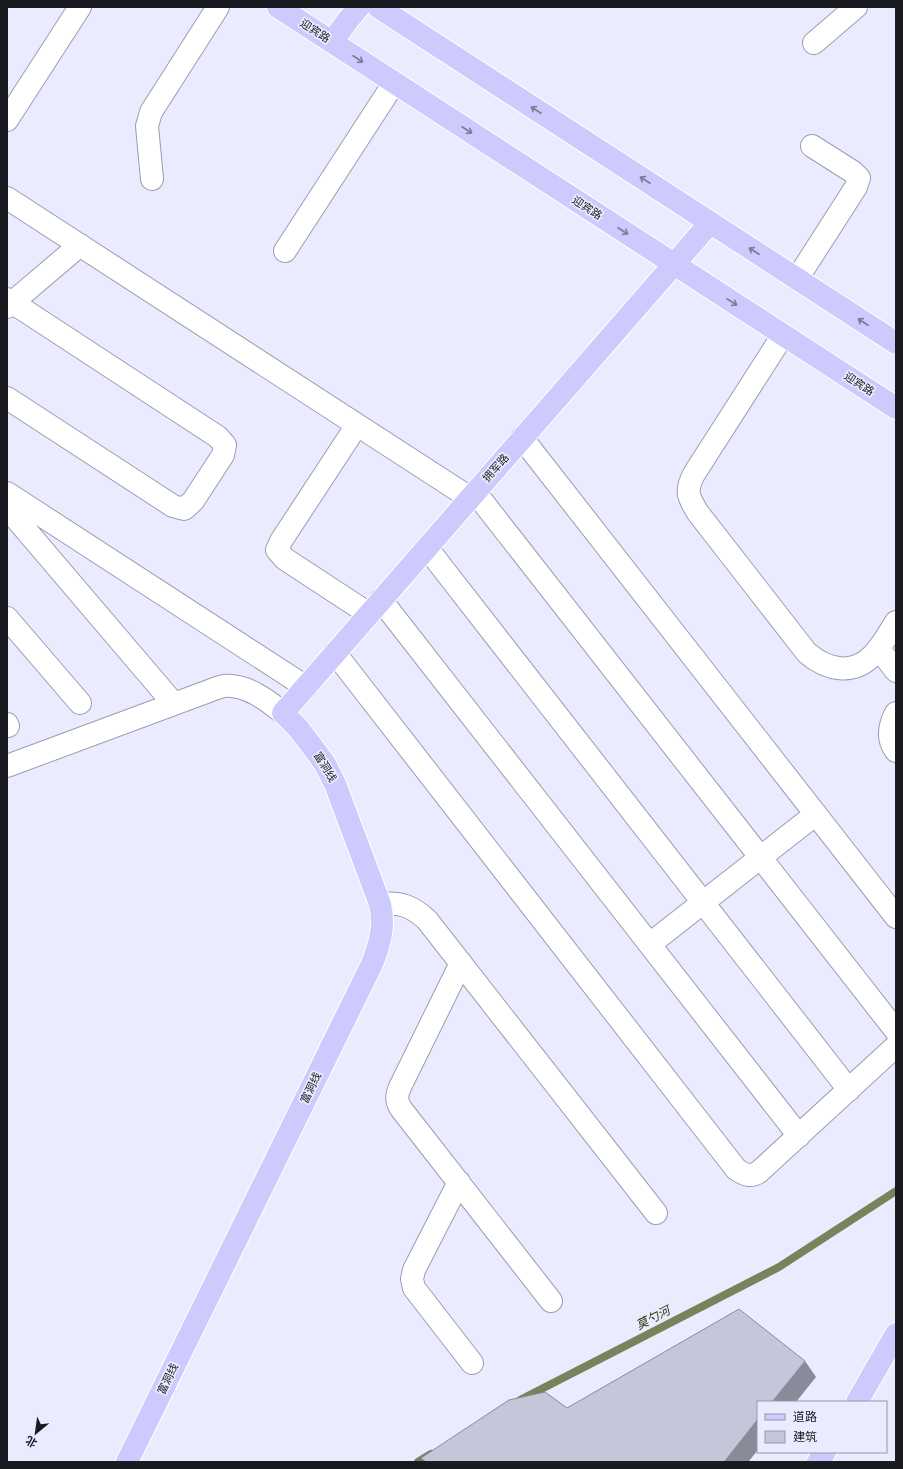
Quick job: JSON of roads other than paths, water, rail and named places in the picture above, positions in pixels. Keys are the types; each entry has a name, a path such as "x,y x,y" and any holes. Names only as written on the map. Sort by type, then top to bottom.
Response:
{"main road":[{"name":"迎宾路","path":"278,7 896,408"},
{"path":"332,42 359,7"},
{"path":"378,7 896,343"},
{"name":"拥军路","path":"283,713 710,223"},
{"name":"富洞线","path":"127,1462 372,964 382,927 382,911 380,904 335,784 311,745 298,728 283,713"},
{"path":"858,1401 896,1334"},
{"path":"818,1462 823,1453"}],"street":[{"path":"7,120 80,7"},
{"path":"152,179 147,126 151,112 218,7"},
{"path":"814,43 856,7"},
{"path":"285,251 394,82"},
{"path":"797,279 856,187 859,178 853,172 812,146"},
{"path":"7,198 357,425 472,495 760,857 896,1031"},
{"path":"7,398 173,506 184,508 192,501 223,455 225,444 218,437 9,303 80,245"},
{"path":"783,335 689,483 688,493 691,502 807,654 824,666 845,669 855,667 864,662 879,649 896,622"},
{"path":"357,425 281,541 278,550 285,559 375,607 650,944 799,1136"},
{"path":"522,438 896,917"},
{"path":"7,493 306,687"},
{"path":"7,508 174,704"},
{"path":"427,548 849,1090"},
{"path":"7,618 80,703"},
{"path":"879,649 896,671"},
{"path":"335,654 736,1169 749,1176 755,1175 896,1046"},
{"path":"7,766 224,686 241,688 271,703 283,713"},
{"path":"896,713 889,730 890,739 896,750"},
{"path":"650,944 816,814"},
{"path":"380,904 393,903 406,905 418,912 427,920 656,1213"},
{"path":"461,963 400,1088 397,1099 398,1105 551,1301"},
{"path":"459,1182 414,1270 412,1279 414,1288 472,1364"}],"waterway":[{"name":"莫勺河","path":"520,1400 779,1267 896,1191"},
{"name":"莫勺河","path":"418,1462 431,1454"}]}
